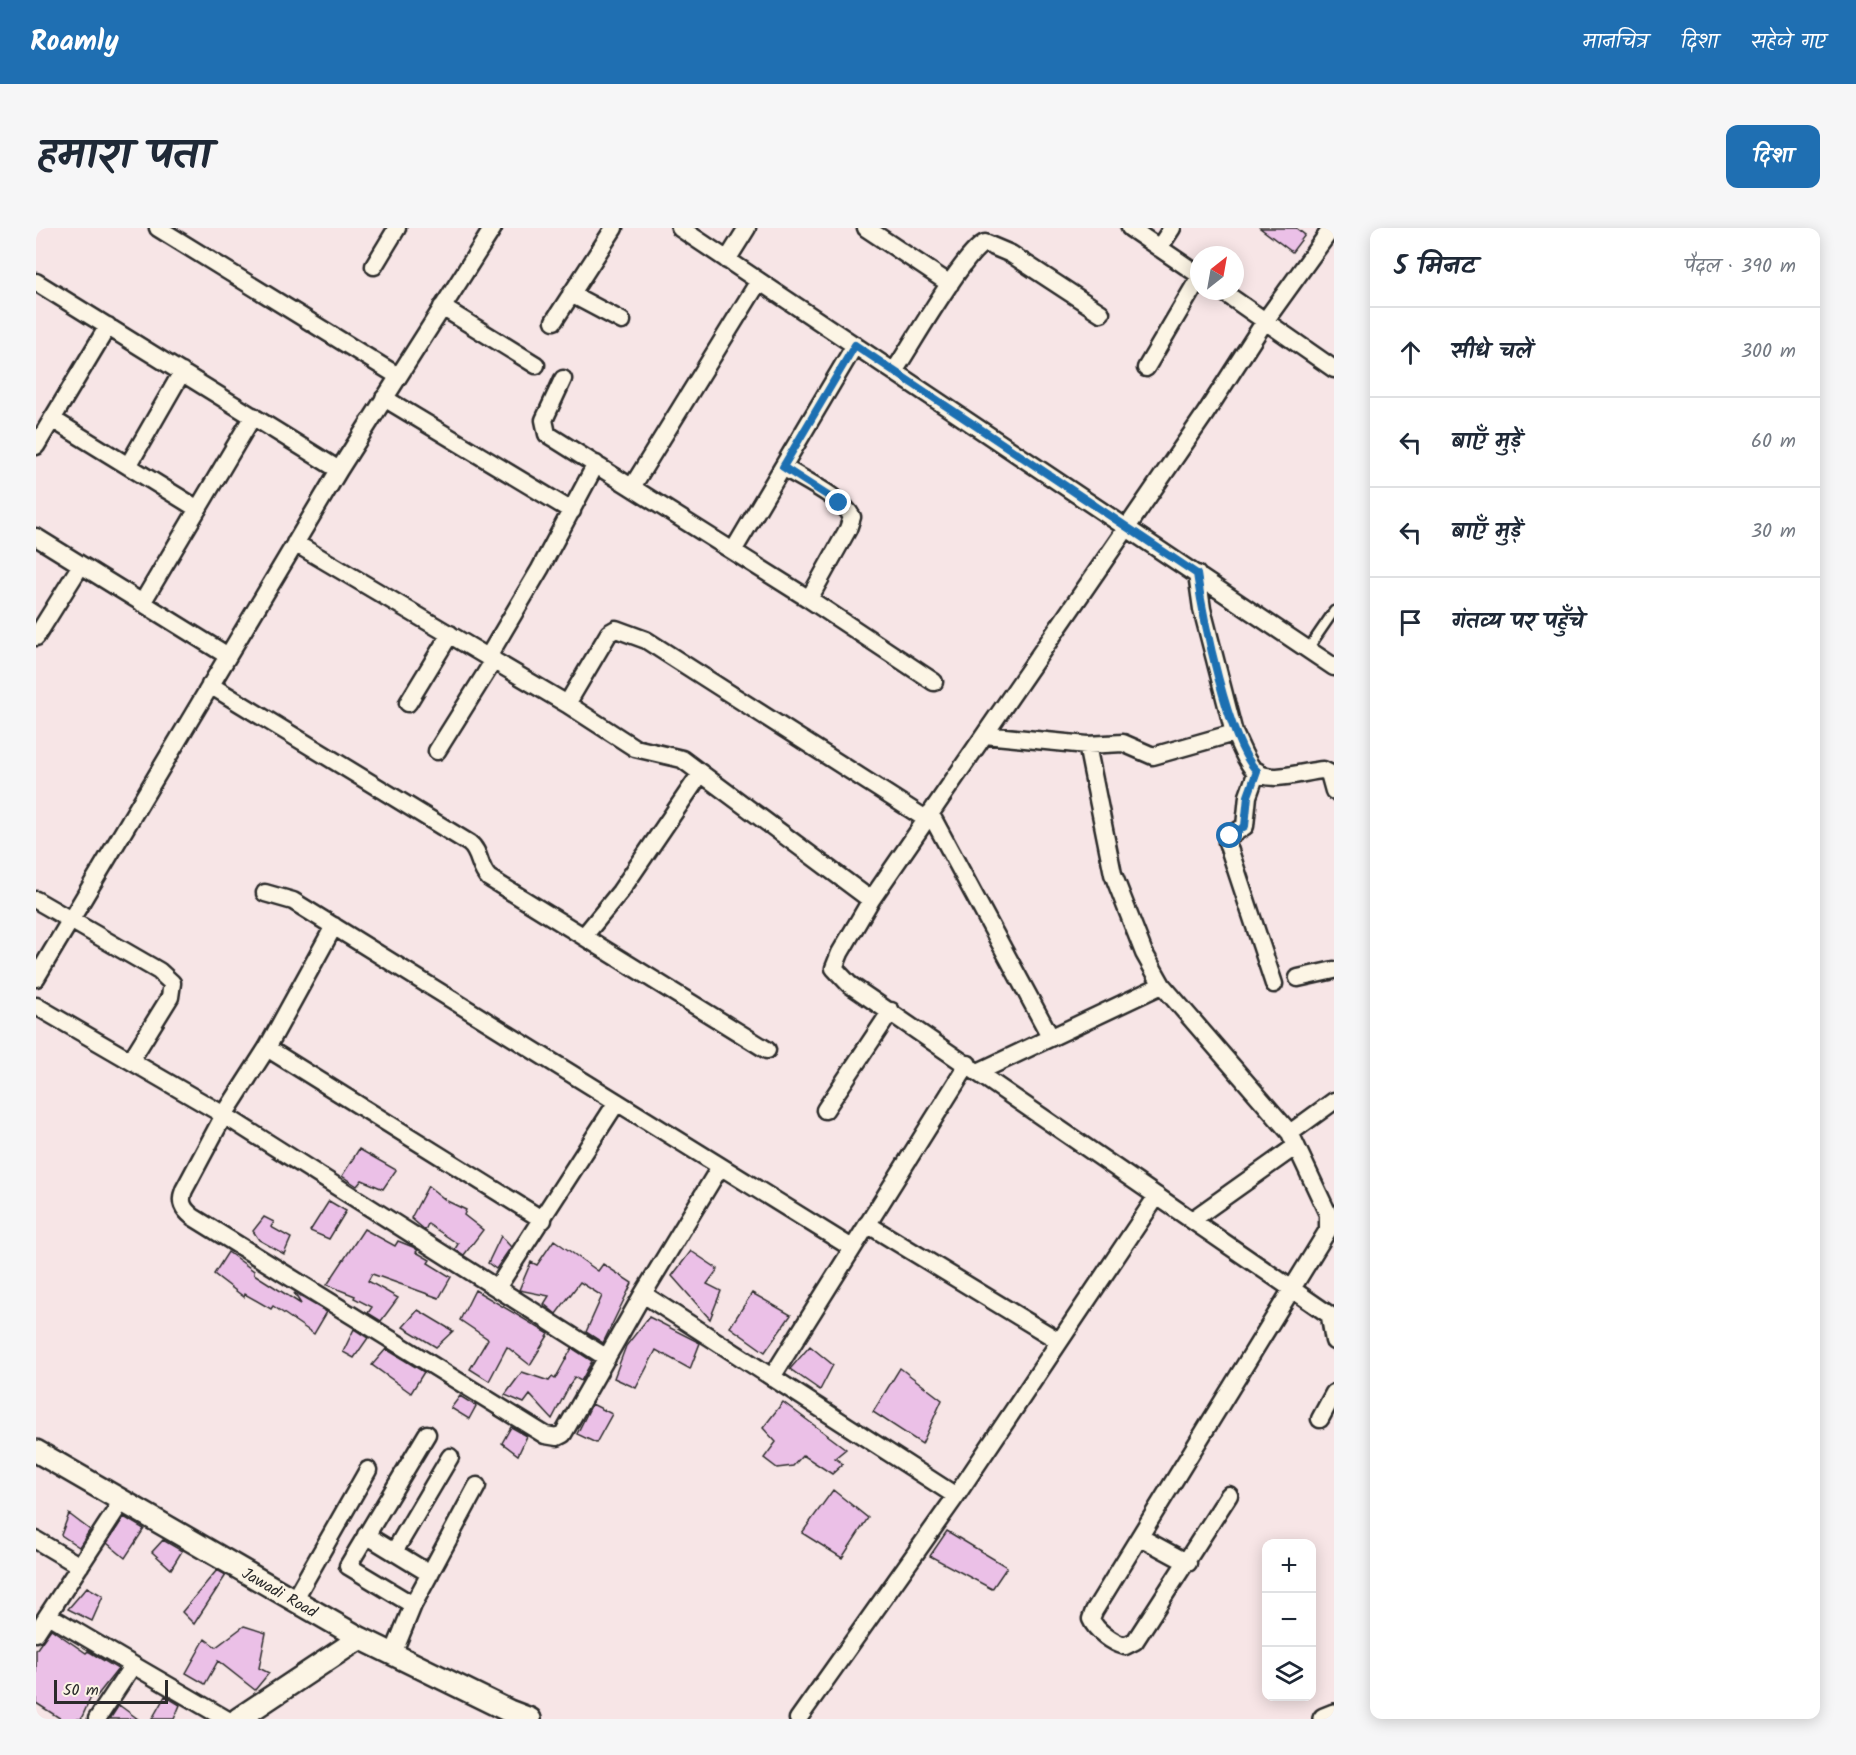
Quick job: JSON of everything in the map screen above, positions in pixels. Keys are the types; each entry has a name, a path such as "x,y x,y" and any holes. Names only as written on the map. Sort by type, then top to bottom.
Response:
{"street":[{"path":"158,228 398,376"},
{"path":"374,266 397,228"},
{"path":"36,978 339,470 493,228"},
{"path":"554,321 614,228"},
{"path":"680,228 895,370 1334,667"},
{"path":"727,260 747,228"},
{"path":"866,228 950,284"},
{"path":"1130,228 1190,270"},
{"path":"1159,248 1172,228"},
{"path":"1332,228 1265,321 1205,414 870,900 834,968 849,984 1332,1318 1334,1341"},
{"path":"895,370 950,284 976,248 985,243 1011,254 1101,313"},
{"path":"632,487 759,281"},
{"path":"36,282 339,470"},
{"path":"1146,368 1190,292"},
{"path":"572,294 622,321"},
{"path":"1235,300 1334,369"},
{"path":"442,307 536,365"},
{"path":"36,446 108,326"},
{"path":"733,551 855,345"},
{"path":"128,466 182,372"},
{"path":"563,379 548,409 544,427 547,434 809,599 934,682"},
{"path":"384,398 572,511"},
{"path":"142,603 253,416"},
{"path":"52,419 198,509"},
{"path":"437,751 491,659 596,465"},
{"path":"783,467 839,503 848,510 852,517 848,529 809,599"},
{"path":"36,537 228,656"},
{"path":"295,543 567,704 635,748 677,756 870,900"},
{"path":"36,637 81,565"},
{"path":"1197,574 1202,609 1234,733 1257,771 1272,776 1323,770 1329,773 1334,791"},
{"path":"567,704 609,633 621,629 646,640 928,816 1050,1036"},
{"path":"408,703 450,634"},
{"path":"210,685 469,843 477,851 481,868 489,878 766,1050"},
{"path":"985,735 1087,745 1123,743 1143,753 1157,755 1234,733"},
{"path":"1087,745 1113,873 1144,954 1162,984 1293,1140 1328,1214 1329,1223 1328,1230 1293,1290 1091,1619 1097,1628 1118,1644 1125,1646 1135,1641 1188,1563 1229,1496"},
{"path":"1257,771 1248,796 1245,826 1229,837 1227,842 1274,984"},
{"path":"584,936 620,892 701,773"},
{"path":"266,893 293,901 852,1248"},
{"path":"36,900 159,972 172,983 170,997 131,1060"},
{"path":"334,926 267,1048 224,1115 181,1195 183,1208 193,1217 545,1435 557,1437 563,1434 643,1294 720,1167"},
{"path":"1298,978 1334,970"},
{"path":"772,1377 867,1224 973,1068 1050,1036 1162,984"},
{"path":"36,1006 224,1115 607,1358"},
{"path":"825,1110 891,1011"},
{"path":"267,1048 543,1220"},
{"path":"1192,1220 1293,1140 1334,1101"},
{"path":"497,1288 617,1102"},
{"path":"798,1719 956,1496 1157,1196"},
{"path":"867,1224 1059,1341"},
{"path":"643,1294 956,1496"},
{"path":"1320,1419 1334,1393"},
{"path":"414,1605 348,1566 427,1434"},
{"name":"Jawadi Road","path":"36,1451 360,1638 507,1715 530,1719"},
{"path":"394,1552 450,1457"},
{"path":"294,1600 368,1470"},
{"path":"393,1654 414,1605 477,1486"},
{"path":"36,1633 122,1501"},
{"path":"366,1535 430,1574"},
{"path":"1140,1537 1188,1563"},
{"path":"36,1540 80,1566"},
{"path":"48,1615 226,1719"},
{"path":"238,1719 360,1638"},
{"path":"97,1719 133,1665"}],"lane":[{"path":"1308,649 1334,611"}],"building":[{"path":"1260,228 1296,228 1305,235 1292,252"},
{"path":"359,1149 396,1170 383,1189 362,1180 357,1186 342,1176"},
{"path":"428,1186 447,1201 466,1210 464,1215 483,1230 464,1255 455,1249 458,1244 428,1224 425,1230 411,1218"},
{"path":"329,1201 346,1211 329,1239 310,1231"},
{"path":"264,1217 274,1222 271,1227 291,1238 284,1254 259,1240 253,1231"},
{"path":"364,1229 395,1246 398,1241 413,1247 418,1250 416,1252 430,1260 428,1263 451,1277 439,1298 372,1274 368,1281 398,1298 381,1321 368,1313 372,1307 354,1298 355,1296 327,1285"},
{"path":"501,1236 511,1247 496,1269 488,1263"},
{"path":"554,1240 598,1271 603,1264 632,1283 603,1343 586,1332 602,1296 580,1282 556,1314 544,1304 549,1296 519,1290 531,1262 537,1265"},
{"path":"691,1251 718,1269 707,1284 721,1291 710,1319 672,1276"},
{"path":"228,1252 254,1271 254,1274 301,1304 294,1293 327,1312 314,1334 273,1306 271,1309 245,1294 244,1297 214,1274"},
{"path":"475,1290 549,1334 530,1365 507,1347 489,1381 470,1369 488,1339 460,1320"},
{"path":"752,1293 791,1315 765,1352 730,1327"},
{"path":"418,1310 453,1331 436,1347 403,1327"},
{"path":"649,1317 700,1343 690,1369 656,1350 636,1388 614,1378 626,1346"},
{"path":"354,1329 368,1338 354,1358 343,1352"},
{"path":"810,1346 833,1365 820,1390 790,1369"},
{"path":"572,1348 592,1361 581,1381 574,1377 552,1419 530,1395 524,1403 505,1395 522,1372 549,1381 552,1377 555,1379"},
{"path":"386,1349 424,1372 411,1393 372,1365"},
{"path":"900,1368 942,1400 922,1444 873,1412"},
{"path":"460,1396 476,1406 469,1419 451,1408"},
{"path":"783,1402 846,1449 835,1458 843,1464 832,1474 803,1455 793,1466 777,1468 764,1458 776,1442 763,1428"},
{"path":"592,1404 612,1414 596,1443 577,1434"},
{"path":"511,1427 527,1436 518,1455 502,1443"},
{"path":"833,1490 868,1518 842,1558 802,1533"},
{"path":"69,1514 90,1530 79,1547 61,1535"},
{"path":"124,1517 144,1529 125,1558 107,1543"},
{"path":"947,1531 1007,1567 992,1589 930,1556"},
{"path":"163,1540 182,1551 171,1569 152,1552"},
{"path":"217,1570 226,1575 194,1624 182,1612"},
{"path":"87,1587 103,1596 92,1621 68,1609"},
{"path":"244,1626 266,1633 259,1668 269,1673 255,1690 218,1661 205,1684 186,1673 205,1639 216,1647"},
{"path":"51,1629 86,1653 88,1651 118,1669 96,1697 92,1695 81,1719 61,1719 36,1703 36,1650"},
{"path":"165,1696 180,1705 174,1719 152,1719"},
{"path":"119,1705 138,1719 110,1719"}],"route":[{"path":"839,503 783,467 855,345 1197,574 1202,609 1234,733 1251,766 1257,771 1250,786 1245,826 1230,836"}]}
